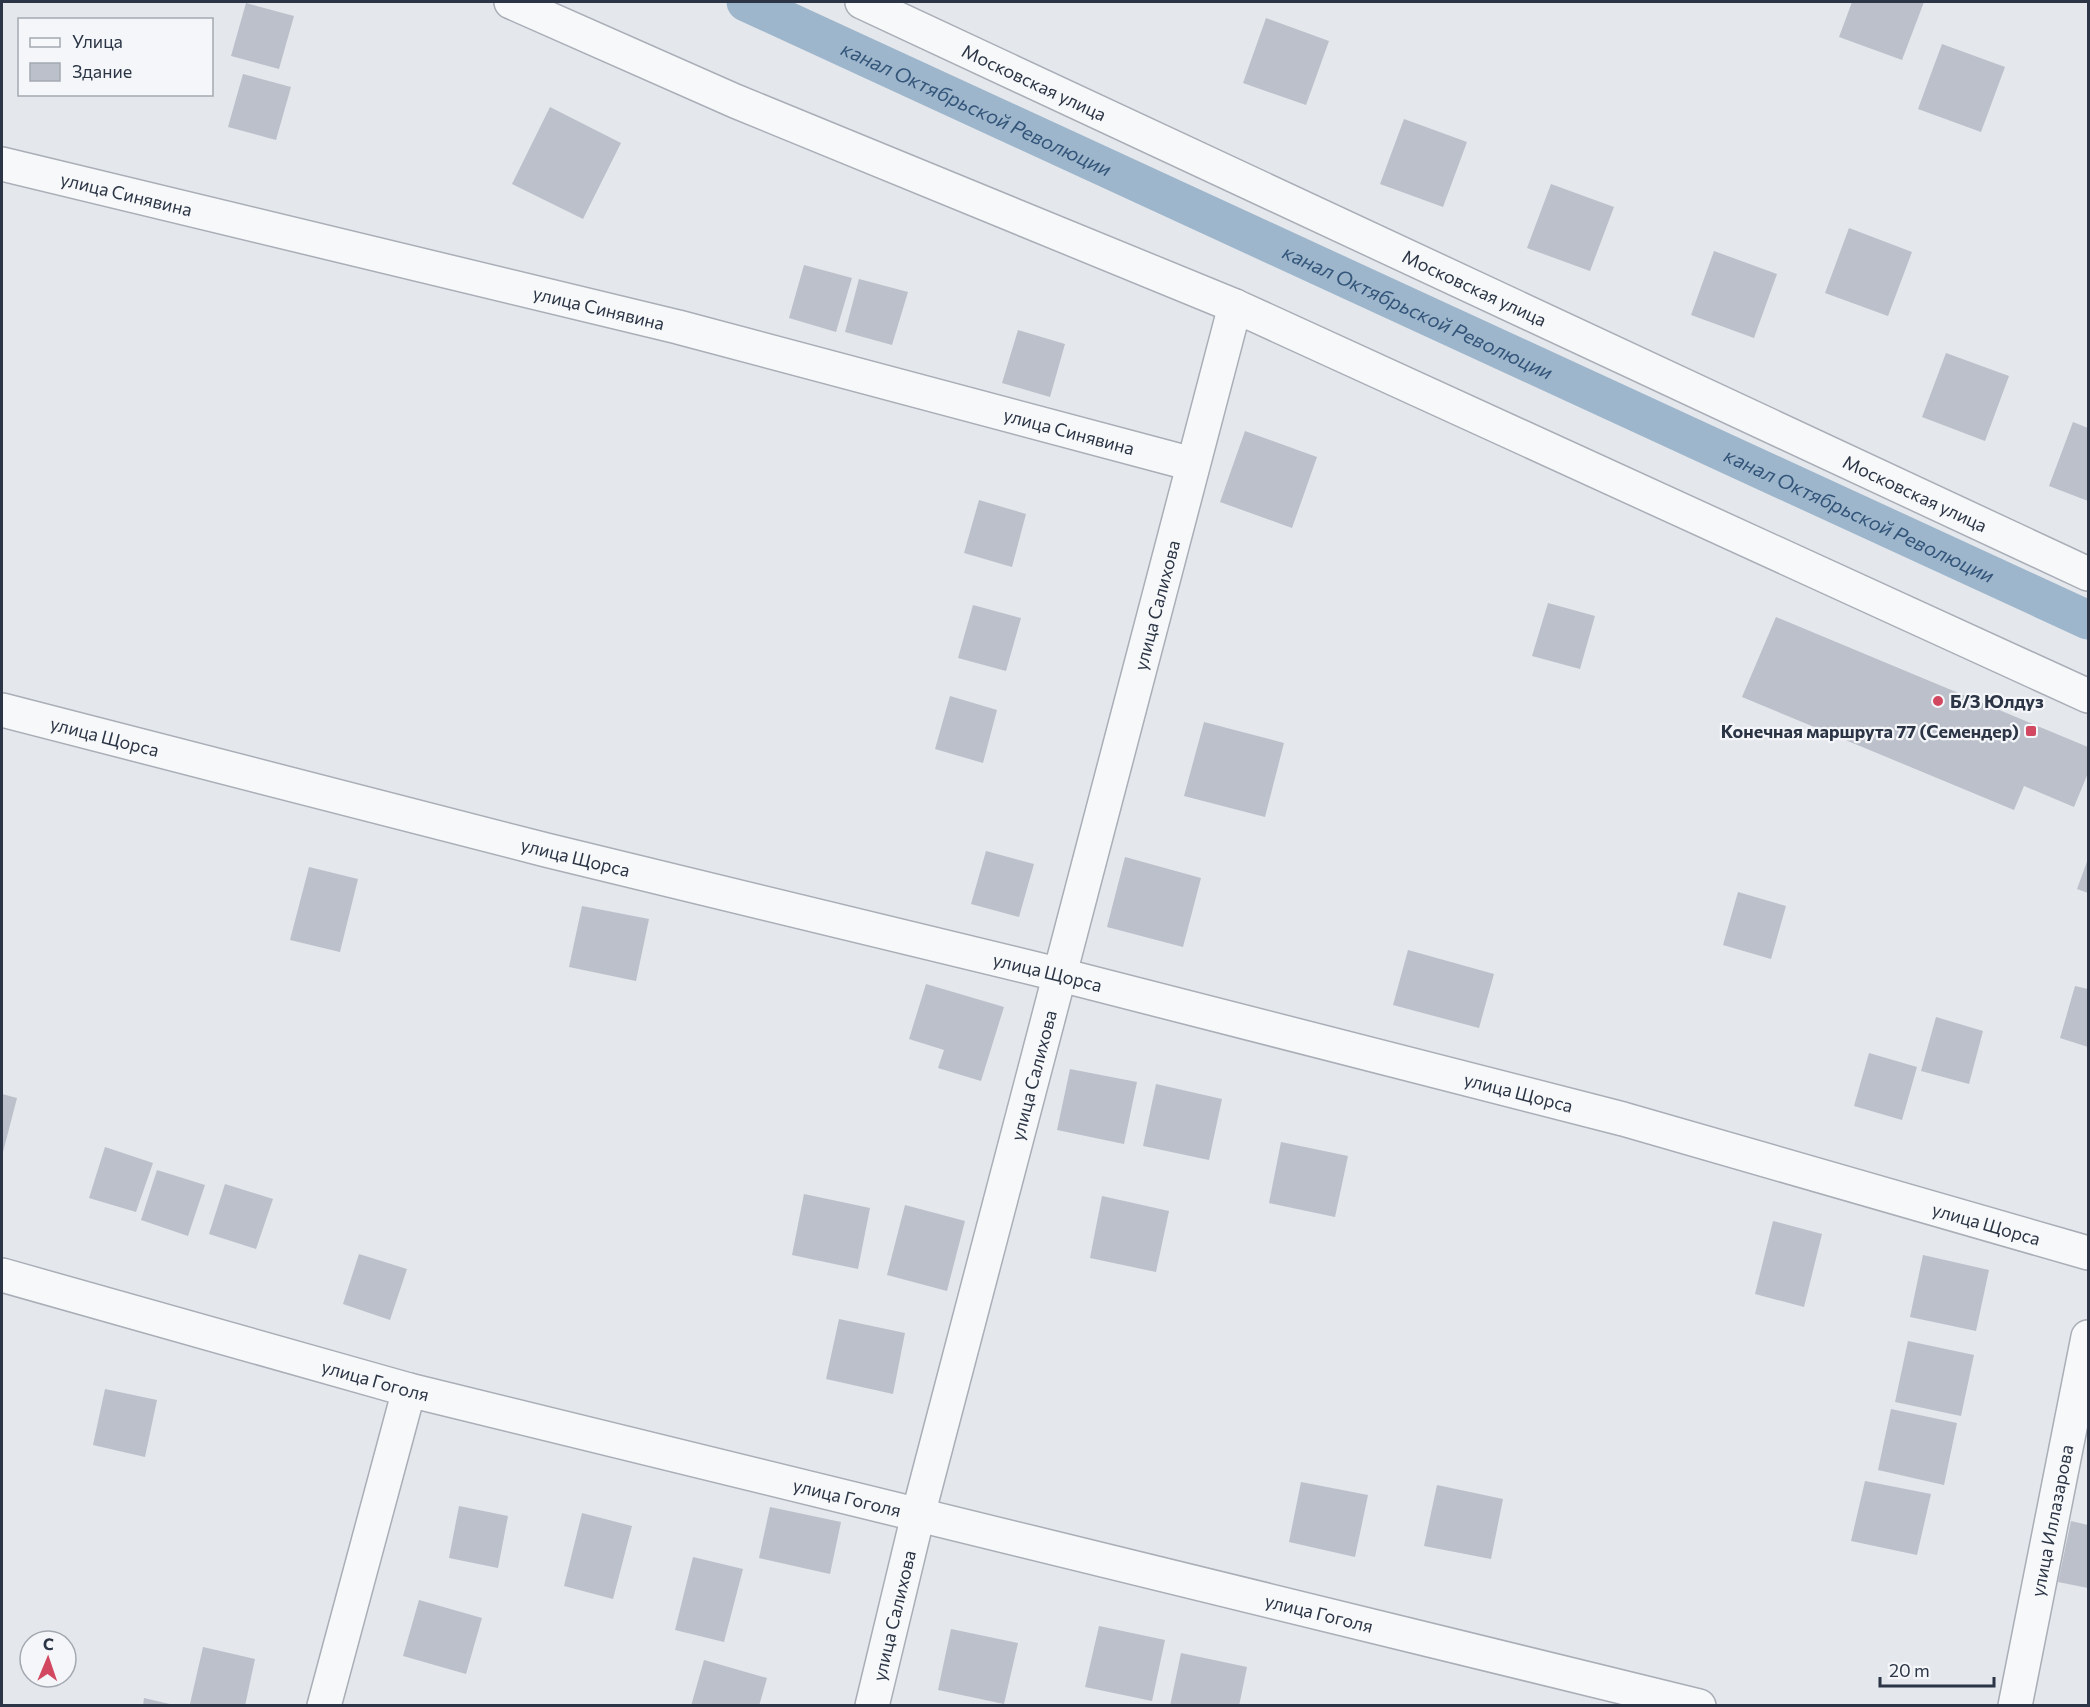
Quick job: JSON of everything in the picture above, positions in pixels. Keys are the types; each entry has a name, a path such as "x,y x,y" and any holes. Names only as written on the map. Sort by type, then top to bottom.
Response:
{"street":[{"path":"511,2 735,101 1235,306 2088,696"},
{"name":"Московская улица","path":"862,2 2088,574"},
{"name":"улица Синявина","path":"2,164 678,327 1192,464"},
{"name":"улица Салихова","path":"872,1706 918,1515 1235,306"},
{"name":"улица Щорса","path":"2,710 546,850 1061,975 1623,1119 2088,1253"},
{"name":"улица Гоголя","path":"2,1275 409,1390 1699,1706"},
{"name":"улица Иллазарова","path":"2015,1706 2088,1337"},
{"path":"324,1706 409,1390"}],"building":[{"path":"1852,2 1924,2 1902,60 1839,37"},
{"path":"246,3 294,16 279,69 231,56"},
{"path":"1266,18 1329,41 1306,105 1243,83"},
{"path":"1942,44 2005,67 1981,132 1918,109"},
{"path":"243,74 291,87 276,140 228,127"},
{"path":"550,107 621,143 583,219 512,184"},
{"path":"1404,119 1467,142 1443,207 1380,184"},
{"path":"1551,184 1614,207 1590,271 1527,248"},
{"path":"1849,228 1912,252 1888,316 1825,293"},
{"path":"1714,251 1777,274 1754,338 1691,315"},
{"path":"804,265 852,278 836,332 789,318"},
{"path":"859,279 908,292 892,345 845,332"},
{"path":"1018,330 1065,344 1050,397 1002,383"},
{"path":"1946,353 2009,376 1985,441 1922,417"},
{"path":"2073,422 2088,428 2088,501 2049,486"},
{"path":"1245,431 1317,457 1292,528 1220,502"},
{"path":"979,500 1026,514 1012,567 964,553"},
{"path":"1548,603 1595,616 1580,669 1532,656"},
{"path":"973,605 1021,618 1006,671 958,658"},
{"path":"1776,617 2088,747 2088,773 2074,807 2024,786 2014,810 1742,697"},
{"path":"950,696 997,710 983,763 935,749"},
{"path":"1204,722 1284,743 1265,817 1184,796"},
{"path":"986,851 1034,864 1019,917 971,904"},
{"path":"1125,857 1201,878 1183,947 1107,927"},
{"path":"2088,859 2088,893 2077,889"},
{"path":"309,867 358,879 340,952 290,940"},
{"path":"1738,892 1786,906 1771,959 1723,945"},
{"path":"582,906 649,919 636,981 569,967"},
{"path":"1408,950 1494,974 1479,1028 1393,1005"},
{"path":"926,984 1004,1007 981,1081 938,1068 944,1050 909,1039"},
{"path":"2075,986 2088,989 2088,1047 2060,1038"},
{"path":"1936,1017 1983,1031 1969,1084 1921,1071"},
{"path":"1869,1053 1917,1067 1902,1120 1854,1106"},
{"path":"1070,1069 1137,1082 1124,1144 1057,1130"},
{"path":"1156,1084 1222,1099 1209,1160 1143,1146"},
{"path":"2,1094 17,1098 2,1156"},
{"path":"1281,1142 1348,1156 1335,1217 1269,1203"},
{"path":"105,1147 153,1163 136,1212 89,1198"},
{"path":"157,1170 205,1185 188,1236 141,1220"},
{"path":"225,1184 273,1199 256,1249 209,1234"},
{"path":"804,1194 870,1208 858,1269 792,1255"},
{"path":"1102,1196 1169,1211 1156,1272 1090,1258"},
{"path":"905,1205 965,1221 947,1291 887,1275"},
{"path":"1773,1221 1822,1234 1804,1307 1755,1294"},
{"path":"359,1254 407,1269 390,1320 343,1304"},
{"path":"1923,1255 1989,1270 1976,1331 1910,1317"},
{"path":"839,1319 905,1333 893,1394 826,1379"},
{"path":"1908,1341 1974,1355 1961,1416 1895,1402"},
{"path":"105,1389 157,1400 145,1457 93,1445"},
{"path":"1891,1409 1957,1423 1944,1485 1878,1470"},
{"path":"1865,1481 1931,1494 1917,1555 1851,1541"},
{"path":"1301,1482 1368,1495 1355,1557 1289,1542"},
{"path":"1437,1485 1503,1499 1491,1559 1424,1546"},
{"path":"459,1506 508,1516 498,1568 449,1558"},
{"path":"770,1507 841,1522 830,1574 759,1558"},
{"path":"582,1513 632,1526 613,1599 564,1586"},
{"path":"2071,1521 2088,1525 2088,1588 2058,1582"},
{"path":"693,1557 743,1569 724,1642 675,1630"},
{"path":"419,1600 482,1618 466,1674 403,1656"},
{"path":"1099,1626 1165,1640 1152,1701 1085,1687"},
{"path":"951,1629 1018,1643 1004,1704 938,1690"},
{"path":"203,1647 255,1659 245,1706 190,1704"},
{"path":"1181,1653 1247,1667 1239,1706 1170,1706"},
{"path":"704,1660 767,1678 759,1706 691,1706"},
{"path":"144,1698 174,1705 174,1706 143,1706"}],"waterway":[{"name":"канал Октябрьской Революции","path":"746,2 2088,620"}],"place":[{"name":"Б/З Юлдуз","path":"1938,701"},
{"name":"Конечная маршрута 77 (Семендер)","path":"2031,731"}]}
